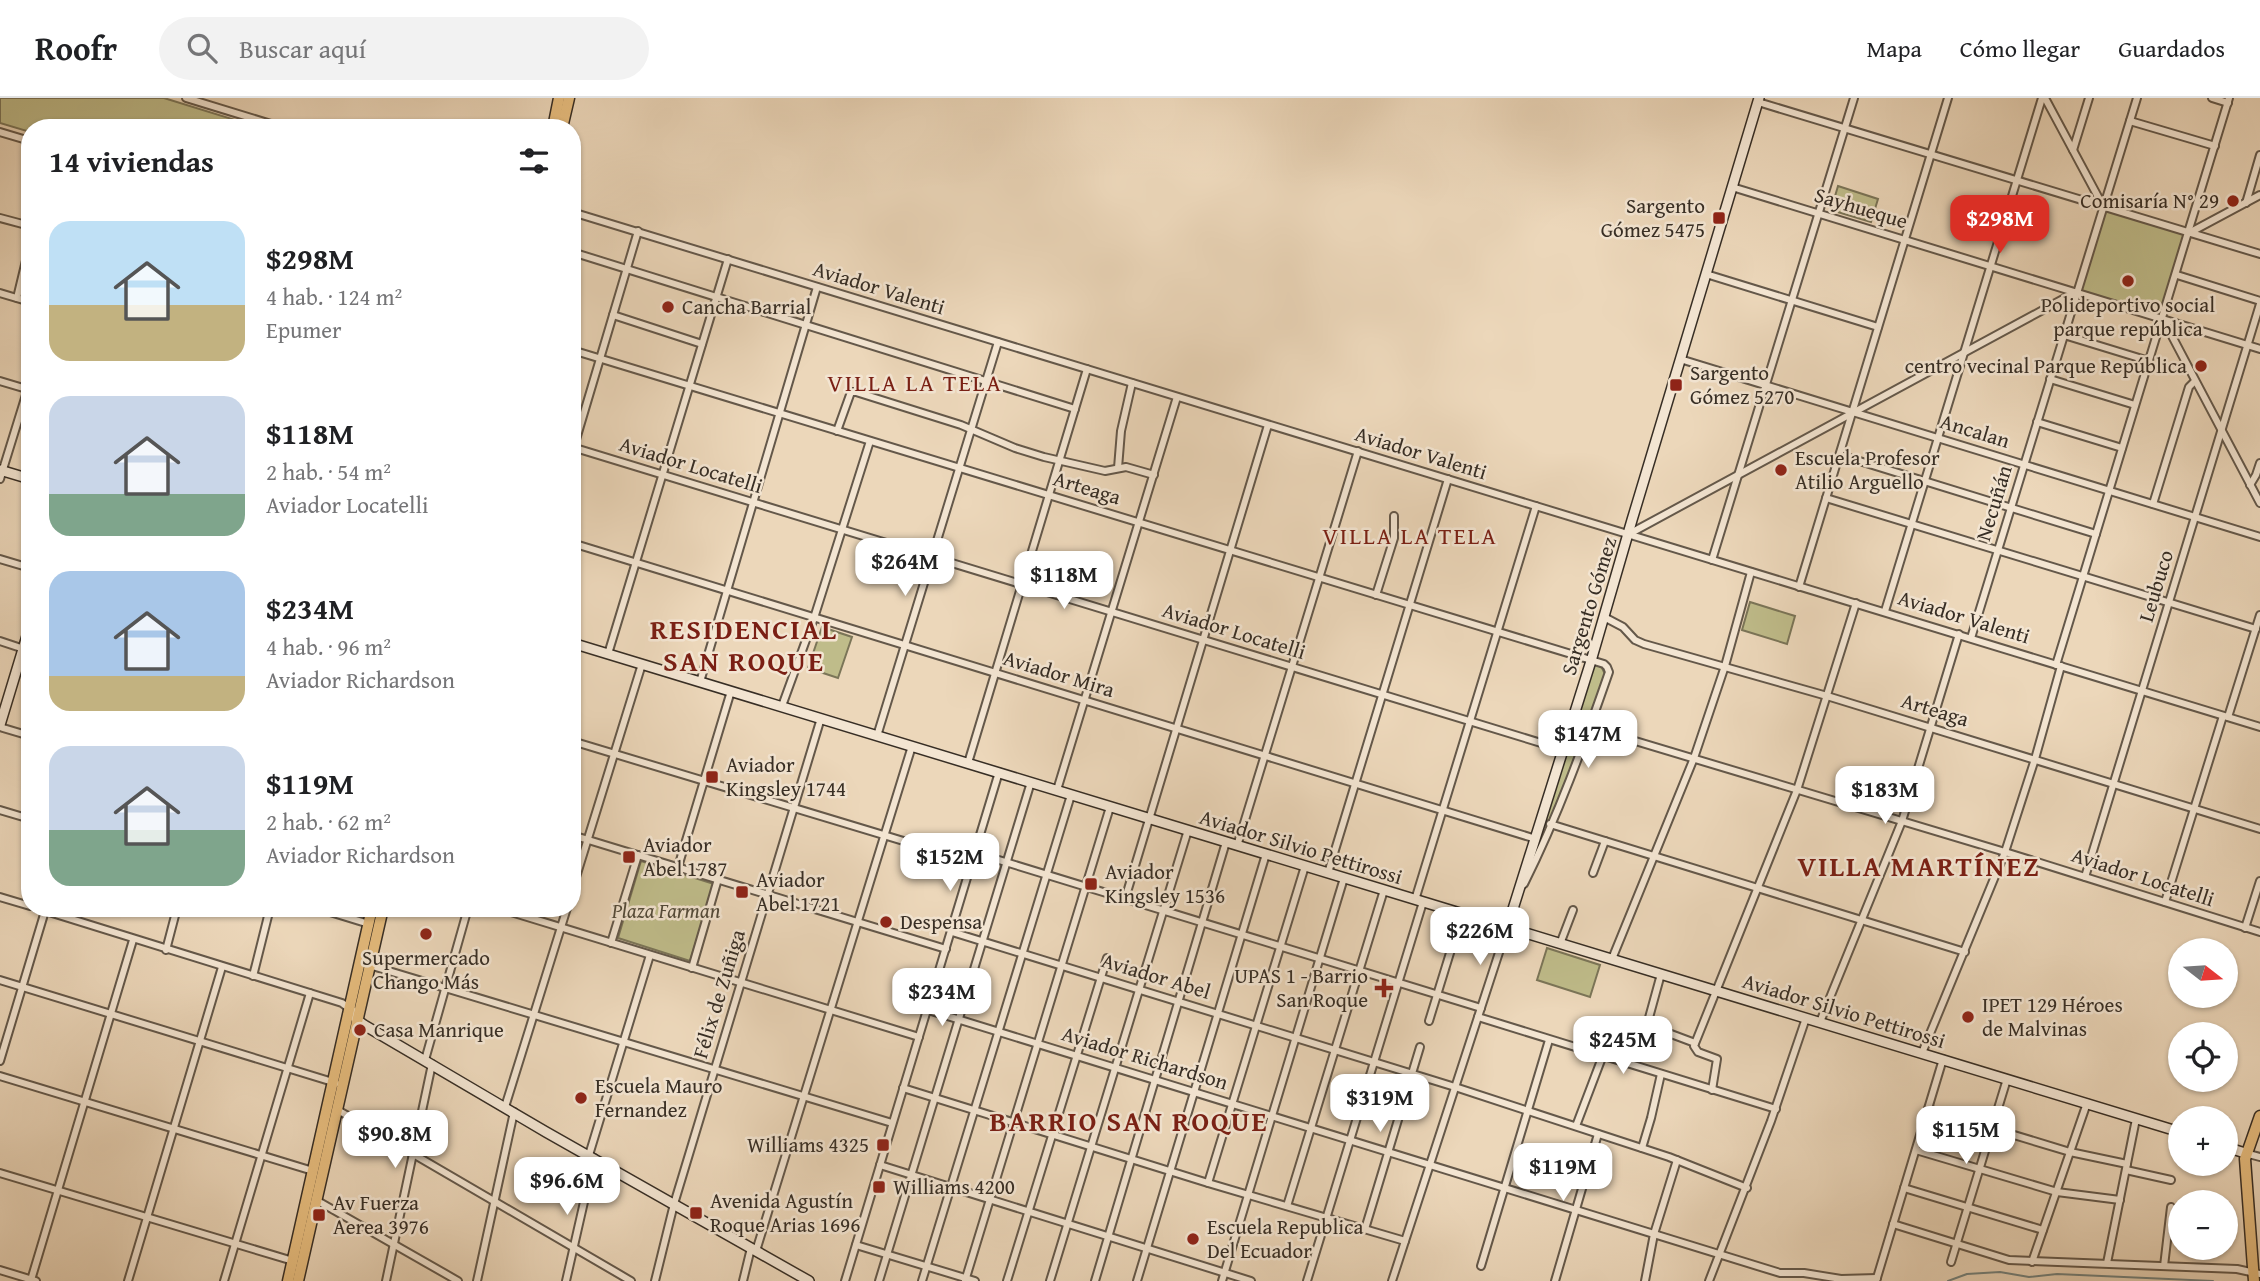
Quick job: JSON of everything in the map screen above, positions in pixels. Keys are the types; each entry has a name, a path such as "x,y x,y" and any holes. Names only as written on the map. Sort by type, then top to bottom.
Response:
{"main road":[{"path":"555,119 559,98"},
{"path":"564,119 569,98"},
{"name":"Sargento Gómez","path":"1507,928 1536,839 1546,823 1572,722 1759,100"},
{"path":"1,473 21,477"},
{"name":"Aviador Silvio Pettirossi","path":"581,646 2168,1128"},
{"path":"0,726 21,664"},
{"path":"298,1281 337,1109 338,1083 350,1009 370,917"},
{"path":"288,1281 313,1171 357,1020 381,917"},
{"path":"350,1009 357,1020 808,1281"},
{"path":"2256,1276 2245,1153 2260,1115"},
{"path":"2238,1151 2245,1153"}],"street":[{"path":"187,98 255,119"},
{"path":"1712,560 1854,98"},
{"path":"1799,587 1948,98"},
{"path":"2044,98 2103,206"},
{"path":"1885,611 2044,98"},
{"path":"2073,150 2089,98"},
{"name":"Necuñán","path":"1971,638 2137,98"},
{"path":"1922,1053 2005,852 2035,759 2058,665 2096,534 2229,100 2212,98"},
{"path":"1759,100 2260,254"},
{"path":"2130,121 2215,146"},
{"path":"0,132 21,138"},
{"path":"2246,203 2260,155"},
{"name":"Sayhueque","path":"1732,187 2260,349"},
{"path":"2189,233 2260,195"},
{"name":"Aviador Valenti","path":"581,215 2260,727"},
{"path":"0,218 21,224"},
{"path":"581,422 638,231"},
{"path":"581,255 1075,409"},
{"path":"608,654 727,259"},
{"path":"1706,274 1878,327"},
{"path":"2177,275 2260,303"},
{"path":"17,298 21,281"},
{"path":"700,682 817,287"},
{"path":"1629,534 2077,292"},
{"path":"0,293 21,299"},
{"name":"Leubuco","path":"2085,877 2260,303"},
{"path":"613,315 702,344"},
{"path":"2163,319 2260,503"},
{"path":"2064,335 2149,360"},
{"path":"877,736 998,342"},
{"name":"Arteaga","path":"581,353 1591,660"},
{"name":"Ancalan","path":"1680,359 2260,537"},
{"path":"968,763 1087,369"},
{"path":"2050,379 2135,405"},
{"path":"2153,504 2189,387 2194,380"},
{"path":"0,381 21,385"},
{"path":"1118,468 1121,431 1132,383"},
{"path":"837,431 851,392 856,391 971,429 1015,448 1060,461 1105,471 1126,467 1154,475"},
{"path":"1057,790 1177,397"},
{"path":"1,473 21,412"},
{"path":"2037,422 2122,448"},
{"path":"1125,899 1268,425"},
{"path":"782,706 814,618 870,441"},
{"name":"Aviador Locatelli","path":"581,451 1564,750"},
{"path":"1237,846 1358,452"},
{"path":"1840,455 2096,534"},
{"path":"2250,485 2260,463"},
{"path":"1328,873 1448,479"},
{"path":"1826,498 2256,629"},
{"path":"1307,1281 1398,983 1443,810 1536,506"},
{"path":"1376,595 1394,538 1394,516"},
{"name":"Aviador Mira","path":"581,546 1536,839"},
{"path":"0,559 21,565"},
{"path":"1612,960 1694,758 1725,666 1751,572"},
{"path":"1712,1090 1717,1059 1698,1052 1695,1043 1797,790 1856,603"},
{"path":"2165,902 2260,615"},
{"name":"Arteaga","path":"1604,617 1623,627 1644,644 1828,696 2260,829"},
{"path":"1820,1022 1902,821 1959,634"},
{"path":"0,641 21,647"},
{"path":"1518,897 1546,823 1590,727 1609,672 1604,664 1591,660"},
{"path":"581,861 642,664"},
{"path":"678,867 731,691"},
{"name":"Félix de Zuñiga","path":"655,1281 674,1204 821,718"},
{"name":"Aviador Locatelli","path":"1572,722 2260,932"},
{"path":"0,726 21,733"},
{"path":"581,744 973,862"},
{"path":"743,1281 804,1097 912,746"},
{"path":"845,1281 999,772"},
{"path":"879,1281 1031,782"},
{"path":"922,1281 1072,795"},
{"path":"965,1280 1111,807"},
{"path":"0,810 21,816"},
{"path":"1546,823 1965,952"},
{"path":"1050,1281 1188,830"},
{"path":"581,837 946,949"},
{"path":"1592,873 1605,841"},
{"path":"1095,1281 1226,842"},
{"path":"976,853 1481,1008"},
{"path":"1136,1281 1266,854"},
{"path":"611,943 638,855"},
{"path":"1208,1183 1305,866"},
{"path":"1222,1281 1344,878"},
{"path":"692,968 718,880"},
{"path":"2245,928 2260,881"},
{"path":"1287,1206 1384,890"},
{"path":"0,897 21,903"},
{"path":"1560,944 1573,909"},
{"path":"1429,1021 1462,914"},
{"path":"0,1061 43,917"},
{"path":"62,917 342,1003 350,1009"},
{"path":"166,950 175,917"},
{"path":"253,976 268,917"},
{"path":"346,917 369,924"},
{"path":"386,1281 428,1062 465,917"},
{"path":"526,917 919,1037"},
{"path":"477,1281 509,1110 534,1015 564,917"},
{"name":"Sargento Gómez","path":"1393,1281 1507,928"},
{"name":"Aviador Abel","path":"952,932 1258,1025 1642,1147 1747,1188"},
{"path":"0,1270 34,1280 133,940"},
{"path":"566,1281 591,1157 650,955"},
{"path":"1007,1281 1107,958"},
{"path":"369,965 892,1124"},
{"path":"128,1281 222,967"},
{"path":"1661,974 1647,1025 1695,1043"},
{"path":"0,980 338,1083"},
{"path":"224,1281 310,993"},
{"name":"Aviador Richardson","path":"928,1010 1721,1255 1785,1273 1877,1280"},
{"path":"1478,1017 1776,1109"},
{"path":"1709,1281 1747,1188 1806,1018"},
{"path":"1481,1266 1549,1040"},
{"path":"1365,1229 1420,1047"},
{"path":"1576,1126 1603,1055"},
{"path":"1877,1280 1943,1059"},
{"path":"1642,1147 1661,1074"},
{"path":"0,1076 313,1171"},
{"path":"1951,1262 2007,1079"},
{"path":"903,1088 1405,1241"},
{"path":"2032,1262 2087,1103"},
{"path":"337,1109 631,1281"},
{"path":"1928,1110 2171,1180"},
{"path":"2107,1263 2136,1119"},
{"path":"1555,1281 1598,1134"},
{"path":"1916,1150 2057,1192 2120,1200"},
{"path":"2245,1153 2260,1157"},
{"path":"1644,1281 1654,1234 1677,1160"},
{"path":"880,1165 1251,1281"},
{"path":"0,1173 293,1261"},
{"path":"1904,1188 2043,1230"},
{"path":"316,1200 458,1281"},
{"path":"1893,1224 2000,1258 2032,1262 2242,1269 2256,1276"},
{"path":"2164,1266 2168,1232"},
{"path":"856,1245 975,1281"}],"green space":[{"path":"0,98 164,98 232,119 21,119 21,129 0,123"},
{"path":"1838,186 1878,199 1871,222 1831,210"},
{"path":"2103,206 2189,233 2163,319 2077,292"},
{"path":"1750,602 1795,616 1787,644 1742,630"},
{"path":"822,627 852,637 838,678 808,668"},
{"path":"1594,663 1602,668 1605,674 1588,725 1576,720"},
{"path":"1573,727 1586,730 1550,822 1545,819"},
{"name":"Plaza Farman","path":"641,861 714,884 690,961 618,938"},
{"path":"1547,948 1600,965 1590,997 1537,980"}],"waterway":[{"path":"1948,1281 1967,1274 2000,1272 2029,1277 2057,1274 2213,1281"}],"place":[{"name":"Comisaría N° 29","path":"2233,201"},
{"name":"Sargento Gómez 5475","path":"1719,218"},
{"name":"Polideportivo social parque república","path":"2128,281"},
{"name":"Cancha Barrial","path":"668,307"},
{"name":"centro vecinal Parque República","path":"2201,366"},
{"name":"Sargento Gómez 5270","path":"1676,385"},
{"name":"Escuela Profesor Atilio Arguello","path":"1781,470"},
{"name":"Aviador Kingsley 1744","path":"712,777"},
{"name":"Aviador Abel 1787","path":"629,857"},
{"name":"Aviador Kingsley 1536","path":"1091,884"},
{"name":"Aviador Abel 1721","path":"742,892"},
{"name":"Despensa","path":"886,922"},
{"name":"Supermercado Chango Más","path":"426,934"},
{"name":"UPAS 1 - Barrio San Roque","path":"1384,988"},
{"name":"IPET 129 Héroes de Malvinas","path":"1968,1017"},
{"name":"Casa Manrique","path":"360,1030"},
{"name":"Escuela Mauro Fernandez","path":"581,1098"},
{"name":"Williams 4325","path":"883,1145"},
{"name":"Williams 4200","path":"879,1187"},
{"name":"Avenida Agustín Roque Arias 1696","path":"696,1213"},
{"name":"Av Fuerza Aerea 3976","path":"319,1215"},
{"name":"Escuela Republica Del Ecuador","path":"1193,1239"}],"district":[{"name":"VILLA LA TELA","path":"915,383"},
{"name":"VILLA LA TELA","path":"1410,536"},
{"name":"RESIDENCIAL SAN ROQUE","path":"744,645"},
{"name":"VILLA MARTÍNEZ","path":"1919,866"},
{"name":"BARRIO SAN ROQUE","path":"1129,1121"}]}
